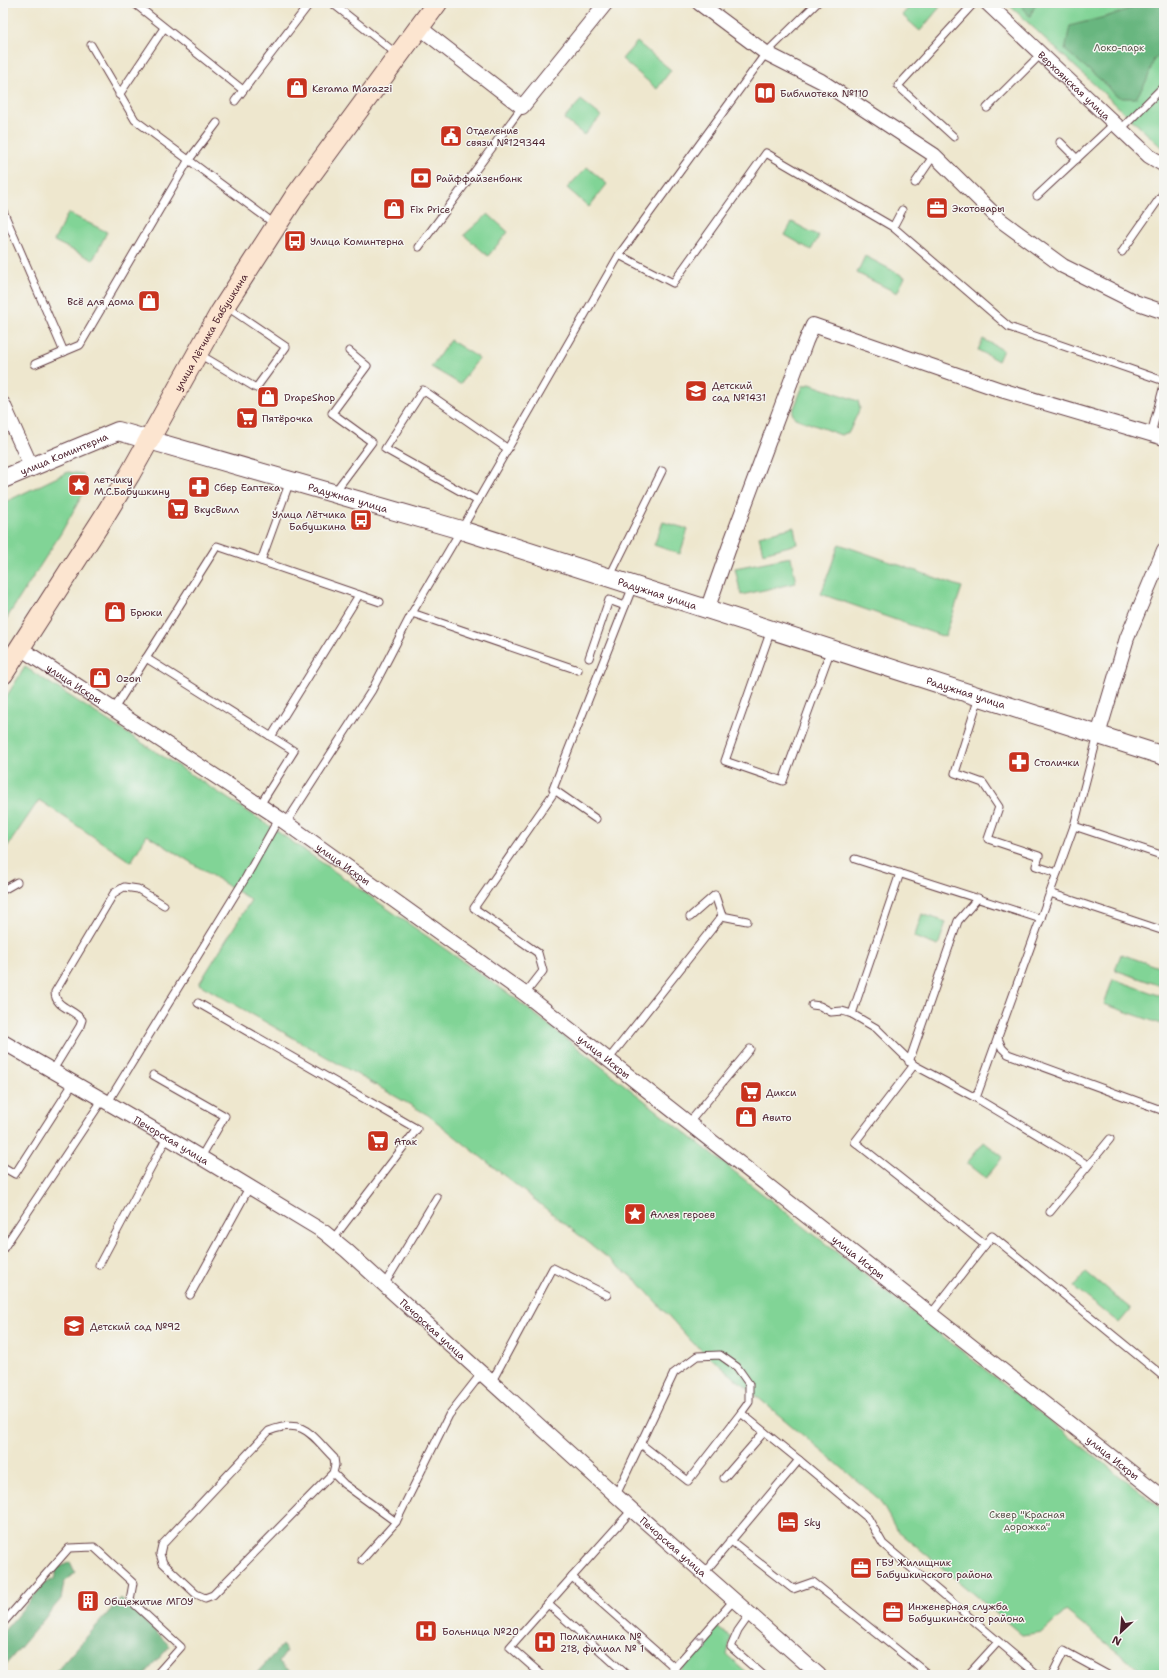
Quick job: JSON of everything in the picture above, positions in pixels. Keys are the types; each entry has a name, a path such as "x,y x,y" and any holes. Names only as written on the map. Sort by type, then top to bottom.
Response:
{"main road":[{"name":"улица Лётчика Бабушкина","path":"3,674 102,520 225,305 276,225 296,195 437,3"}],"street":[{"path":"419,27 522,107 606,3"},
{"path":"699,3 766,53 821,81 934,155 999,219 1063,266 1135,302 1164,312"},
{"name":"Верхоянская улица","path":"987,3 1149,156 1164,165"},
{"path":"707,610 733,536 813,325 1001,390 1157,436"},
{"path":"3,404 31,466"},
{"name":"улица Коминтерна","path":"3,478 118,432 149,439"},
{"name":"Радужная улица","path":"149,439 461,530 1164,756"},
{"path":"1098,735 1127,638 1164,550"},
{"name":"улица Искры","path":"20,648 283,820 525,994 1164,1498"},
{"name":"Печорская улица","path":"3,1042 106,1100 324,1232 632,1510 819,1675"}],"lane":[{"path":"134,3 243,90"},
{"path":"235,101 310,3"},
{"path":"332,3 398,55"},
{"path":"3,1249 106,1100 246,877 372,690 412,613 619,255 766,53 818,3"},
{"path":"954,137 898,86 974,3"},
{"path":"119,95 164,28"},
{"path":"91,45 135,120 188,161 276,225"},
{"path":"987,108 1041,54"},
{"path":"1036,196 1077,158 1118,126 1164,86"},
{"path":"418,247 522,107"},
{"path":"35,364 80,345 188,161 218,123"},
{"path":"1060,142 1077,158"},
{"path":"619,255 673,283 766,153 893,227 1009,327 1164,382"},
{"path":"915,183 934,155"},
{"path":"1122,252 1164,192"},
{"path":"893,227 902,210"},
{"path":"3,211 64,352"},
{"path":"197,353 256,388 286,347 225,305"},
{"path":"334,493 372,442 332,413 367,366 349,351"},
{"path":"1157,436 1164,385"},
{"path":"478,501 385,448 423,390 508,449"},
{"path":"609,578 662,471"},
{"path":"261,561 290,480"},
{"path":"114,709 217,546 380,602"},
{"path":"525,994 543,971 538,953 474,908 555,791 553,789 633,586"},
{"path":"271,737 359,595"},
{"path":"589,658 609,600 625,606"},
{"path":"412,613 578,670"},
{"path":"771,630 725,761 783,781 831,649"},
{"path":"146,658 294,751 260,805"},
{"path":"979,697 955,773 984,783 998,807 988,838 1039,856 1036,866 1057,873"},
{"path":"976,1098 1074,826 1098,735"},
{"path":"555,791 596,819"},
{"path":"1074,826 1164,856"},
{"path":"855,859 1041,919"},
{"path":"852,1014 900,873"},
{"path":"3,890 17,882"},
{"path":"53,1070 80,1026 82,1020 78,1015 58,1003 55,998 55,992 114,893 124,887 138,889 164,905"},
{"path":"1050,893 1164,931"},
{"path":"690,917 715,894 722,916"},
{"path":"978,898 958,921 912,1064 855,1142 985,1245"},
{"path":"722,916 747,921"},
{"path":"608,1060 722,916"},
{"path":"198,1004 417,1129 333,1239"},
{"path":"812,1005 820,1006 831,1012 842,1011 852,1014 876,1028 912,1064 976,1098 1088,1165"},
{"path":"998,1038 1002,1048 1008,1054 1164,1111"},
{"path":"688,1124 750,1049"},
{"path":"153,1075 225,1116 201,1157"},
{"path":"3,1167 15,1174 74,1082"},
{"path":"99,1265 167,1137"},
{"path":"1050,1212 1110,1138"},
{"path":"190,1295 250,1186"},
{"path":"384,1285 437,1197"},
{"path":"931,1314 992,1236 1164,1377"},
{"path":"362,1560 396,1522 449,1415 486,1379 553,1268 607,1295"},
{"path":"616,1495 674,1374 697,1356 720,1356 737,1367 749,1384 749,1402 688,1481 641,1444"},
{"path":"741,1413 868,1518 883,1544 1038,1675"},
{"path":"295,1425 302,1427 334,1458 335,1466 333,1473 213,1595 206,1598 196,1594 163,1563 160,1554 162,1545 269,1431 282,1426 295,1425"},
{"path":"724,1478 764,1432"},
{"path":"704,1573 730,1540 799,1460"},
{"path":"333,1473 344,1484 396,1522"},
{"path":"542,1675 510,1647 632,1510"},
{"path":"730,1540 793,1589 813,1582 926,1674"},
{"path":"3,1623 22,1596 69,1548 94,1547 132,1583 130,1600 181,1647 156,1675"},
{"path":"572,1577 675,1668"},
{"path":"668,1675 734,1600"},
{"path":"548,1604 627,1675"},
{"path":"750,1614 738,1631 731,1647 763,1675"},
{"path":"968,1675 998,1642"},
{"path":"1052,1675 1064,1651 1108,1675"}],"green space":[{"path":"913,3 935,3 940,7 920,31 902,15"},
{"name":"Локо-парк","path":"1007,3 1164,3 1164,148 1159,145"},
{"path":"1020,3 1036,3 1030,17"},
{"path":"1140,3 1164,3 1164,54 1154,59 1147,80 1136,98 1122,98 1115,95 1108,86 1065,50 1070,26 1115,14"},
{"path":"637,42 671,70 657,89 622,59"},
{"path":"581,100 601,116 584,135 564,119"},
{"path":"587,167 607,184 589,207 567,188"},
{"path":"68,213 107,232 93,260 54,241"},
{"path":"488,214 508,232 488,256 464,235"},
{"path":"792,222 819,236 811,250 785,235"},
{"path":"865,256 905,277 897,293 857,273"},
{"path":"983,339 1003,350 998,361 978,350"},
{"path":"450,340 479,358 460,384 431,367"},
{"path":"810,384 858,401 860,408 849,432 841,435 795,418 792,413 803,386"},
{"path":"68,472 83,474 87,483 84,492 61,533 3,624 3,503"},
{"path":"663,522 688,529 680,554 654,545"},
{"path":"794,527 797,544 763,553 759,536"},
{"path":"839,544 962,587 945,637 821,594"},
{"path":"791,557 796,583 741,595 735,568"},
{"name":"Сквер \"Красная дорожка\"","path":"25,667 264,822 512,996 1164,1511 1164,1675 1146,1675 1066,1611 1043,1632 1022,1635 896,1529 879,1499 693,1343 638,1282 428,1115 199,984 251,900 147,835 131,862 39,800 3,853 3,702"},
{"path":"922,914 946,922 938,946 914,937"},
{"path":"1121,954 1164,969 1164,987 1115,970"},
{"path":"1113,979 1164,997 1164,1025 1104,1004"},
{"path":"984,1142 1003,1157 986,1178 967,1163"},
{"path":"1086,1272 1131,1309 1119,1323 1074,1287"},
{"path":"70,1562 75,1572 64,1583 61,1599 3,1668 3,1632 45,1583 54,1579 57,1568"},
{"path":"121,1598 170,1646 144,1675 53,1675"},
{"path":"717,1627 731,1638 727,1655 750,1675 676,1675"},
{"path":"282,1645 287,1651 279,1662 295,1675 255,1675"}],"place":[{"name":"Kerama Marazzi","path":"297,88"},
{"name":"Библиотека №110","path":"765,93"},
{"name":"Отделение связи №129344","path":"451,136"},
{"name":"Райффайзенбанк","path":"421,178"},
{"name":"Экотовары","path":"937,208"},
{"name":"Fix Price","path":"394,209"},
{"name":"Улица Коминтерна","path":"295,241"},
{"name":"Всё для дома","path":"149,301"},
{"name":"Детский сад №1431","path":"696,391"},
{"name":"DrapeShop","path":"268,397"},
{"name":"Пятёрочка","path":"247,418"},
{"name":"летчику М.С.Бабушкину","path":"79,485"},
{"name":"Сбер Еаптека","path":"199,487"},
{"name":"ВкусВилл","path":"178,509"},
{"name":"Улица Лётчика Бабушкина","path":"361,520"},
{"name":"Брюки","path":"115,612"},
{"name":"Ozon","path":"100,678"},
{"name":"Столички","path":"1019,762"},
{"name":"Дикси","path":"751,1092"},
{"name":"Авито","path":"746,1117"},
{"name":"Атак","path":"378,1141"},
{"name":"Аллея героев","path":"635,1214"},
{"name":"Детский сад №92","path":"74,1326"},
{"name":"Sky","path":"788,1522"},
{"name":"ГБУ Жилищник Бабушкинского района","path":"861,1568"},
{"name":"Общежитие МГОУ","path":"88,1601"},
{"name":"Инженерная служба Бабушкинского района","path":"893,1612"},
{"name":"Больница №20","path":"426,1631"},
{"name":"Поликлиника № 218, филиал № 1","path":"545,1642"}]}
